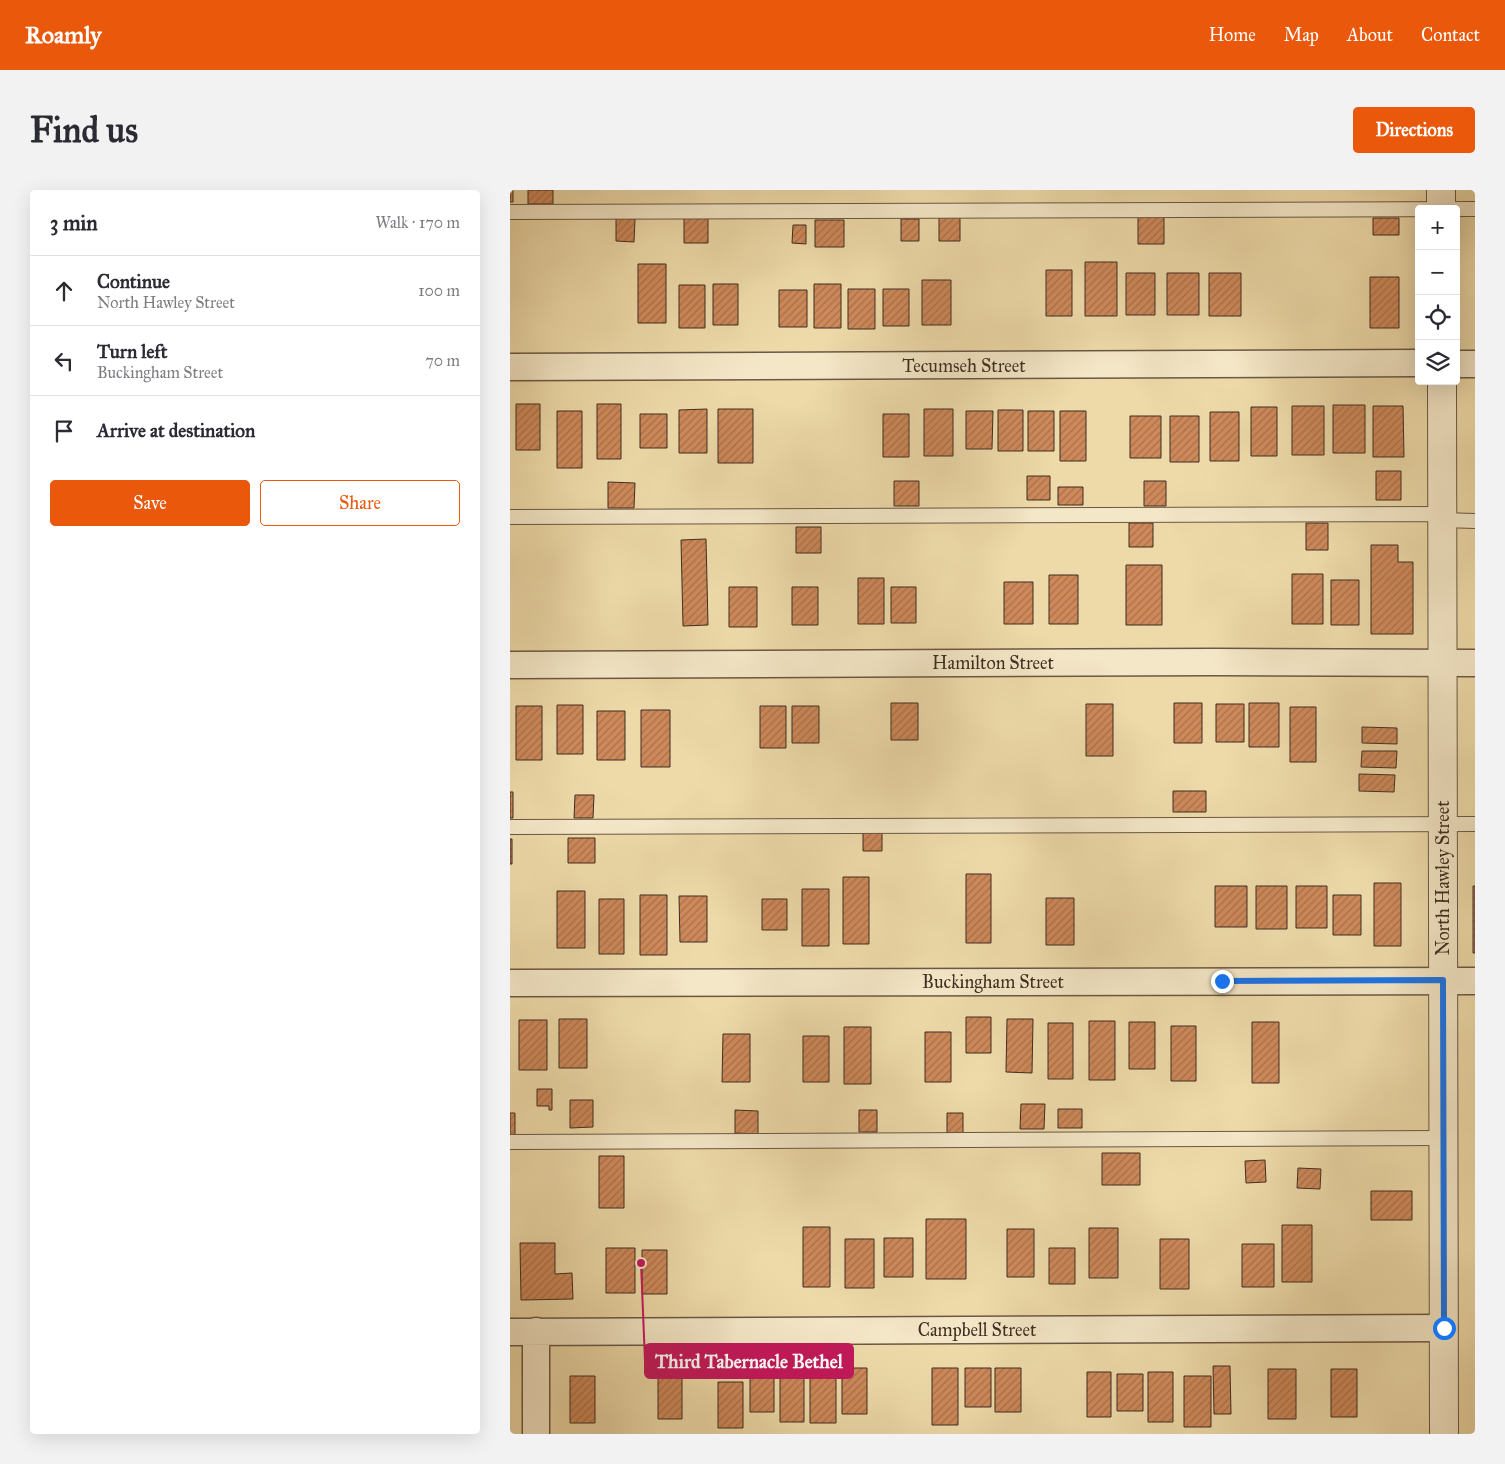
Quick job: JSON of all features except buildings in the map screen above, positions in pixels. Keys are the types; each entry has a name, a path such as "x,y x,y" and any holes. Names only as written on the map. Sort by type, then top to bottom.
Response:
{"street":[{"name":"Tecumseh Street","path":"510,367 1415,363"},
{"path":"1460,364 1475,364"},
{"name":"North Hawley Street","path":"1442,385 1444,1434"},
{"name":"Hamilton Street","path":"510,665 1475,663"},
{"name":"Buckingham Street","path":"510,983 1475,981"},
{"name":"Campbell Street","path":"510,1332 1444,1328"},
{"path":"536,1331 536,1434"}],"lane":[{"path":"510,212 1441,202 1475,209"},
{"path":"510,517 1442,517 1475,521"},
{"path":"510,827 1475,824"},
{"path":"510,1142 1444,1138"}],"place":[{"name":"Third Tabernacle Bethel","path":"641,1263"}],"route":[{"path":"1222,981 1443,980 1444,1328"}]}
